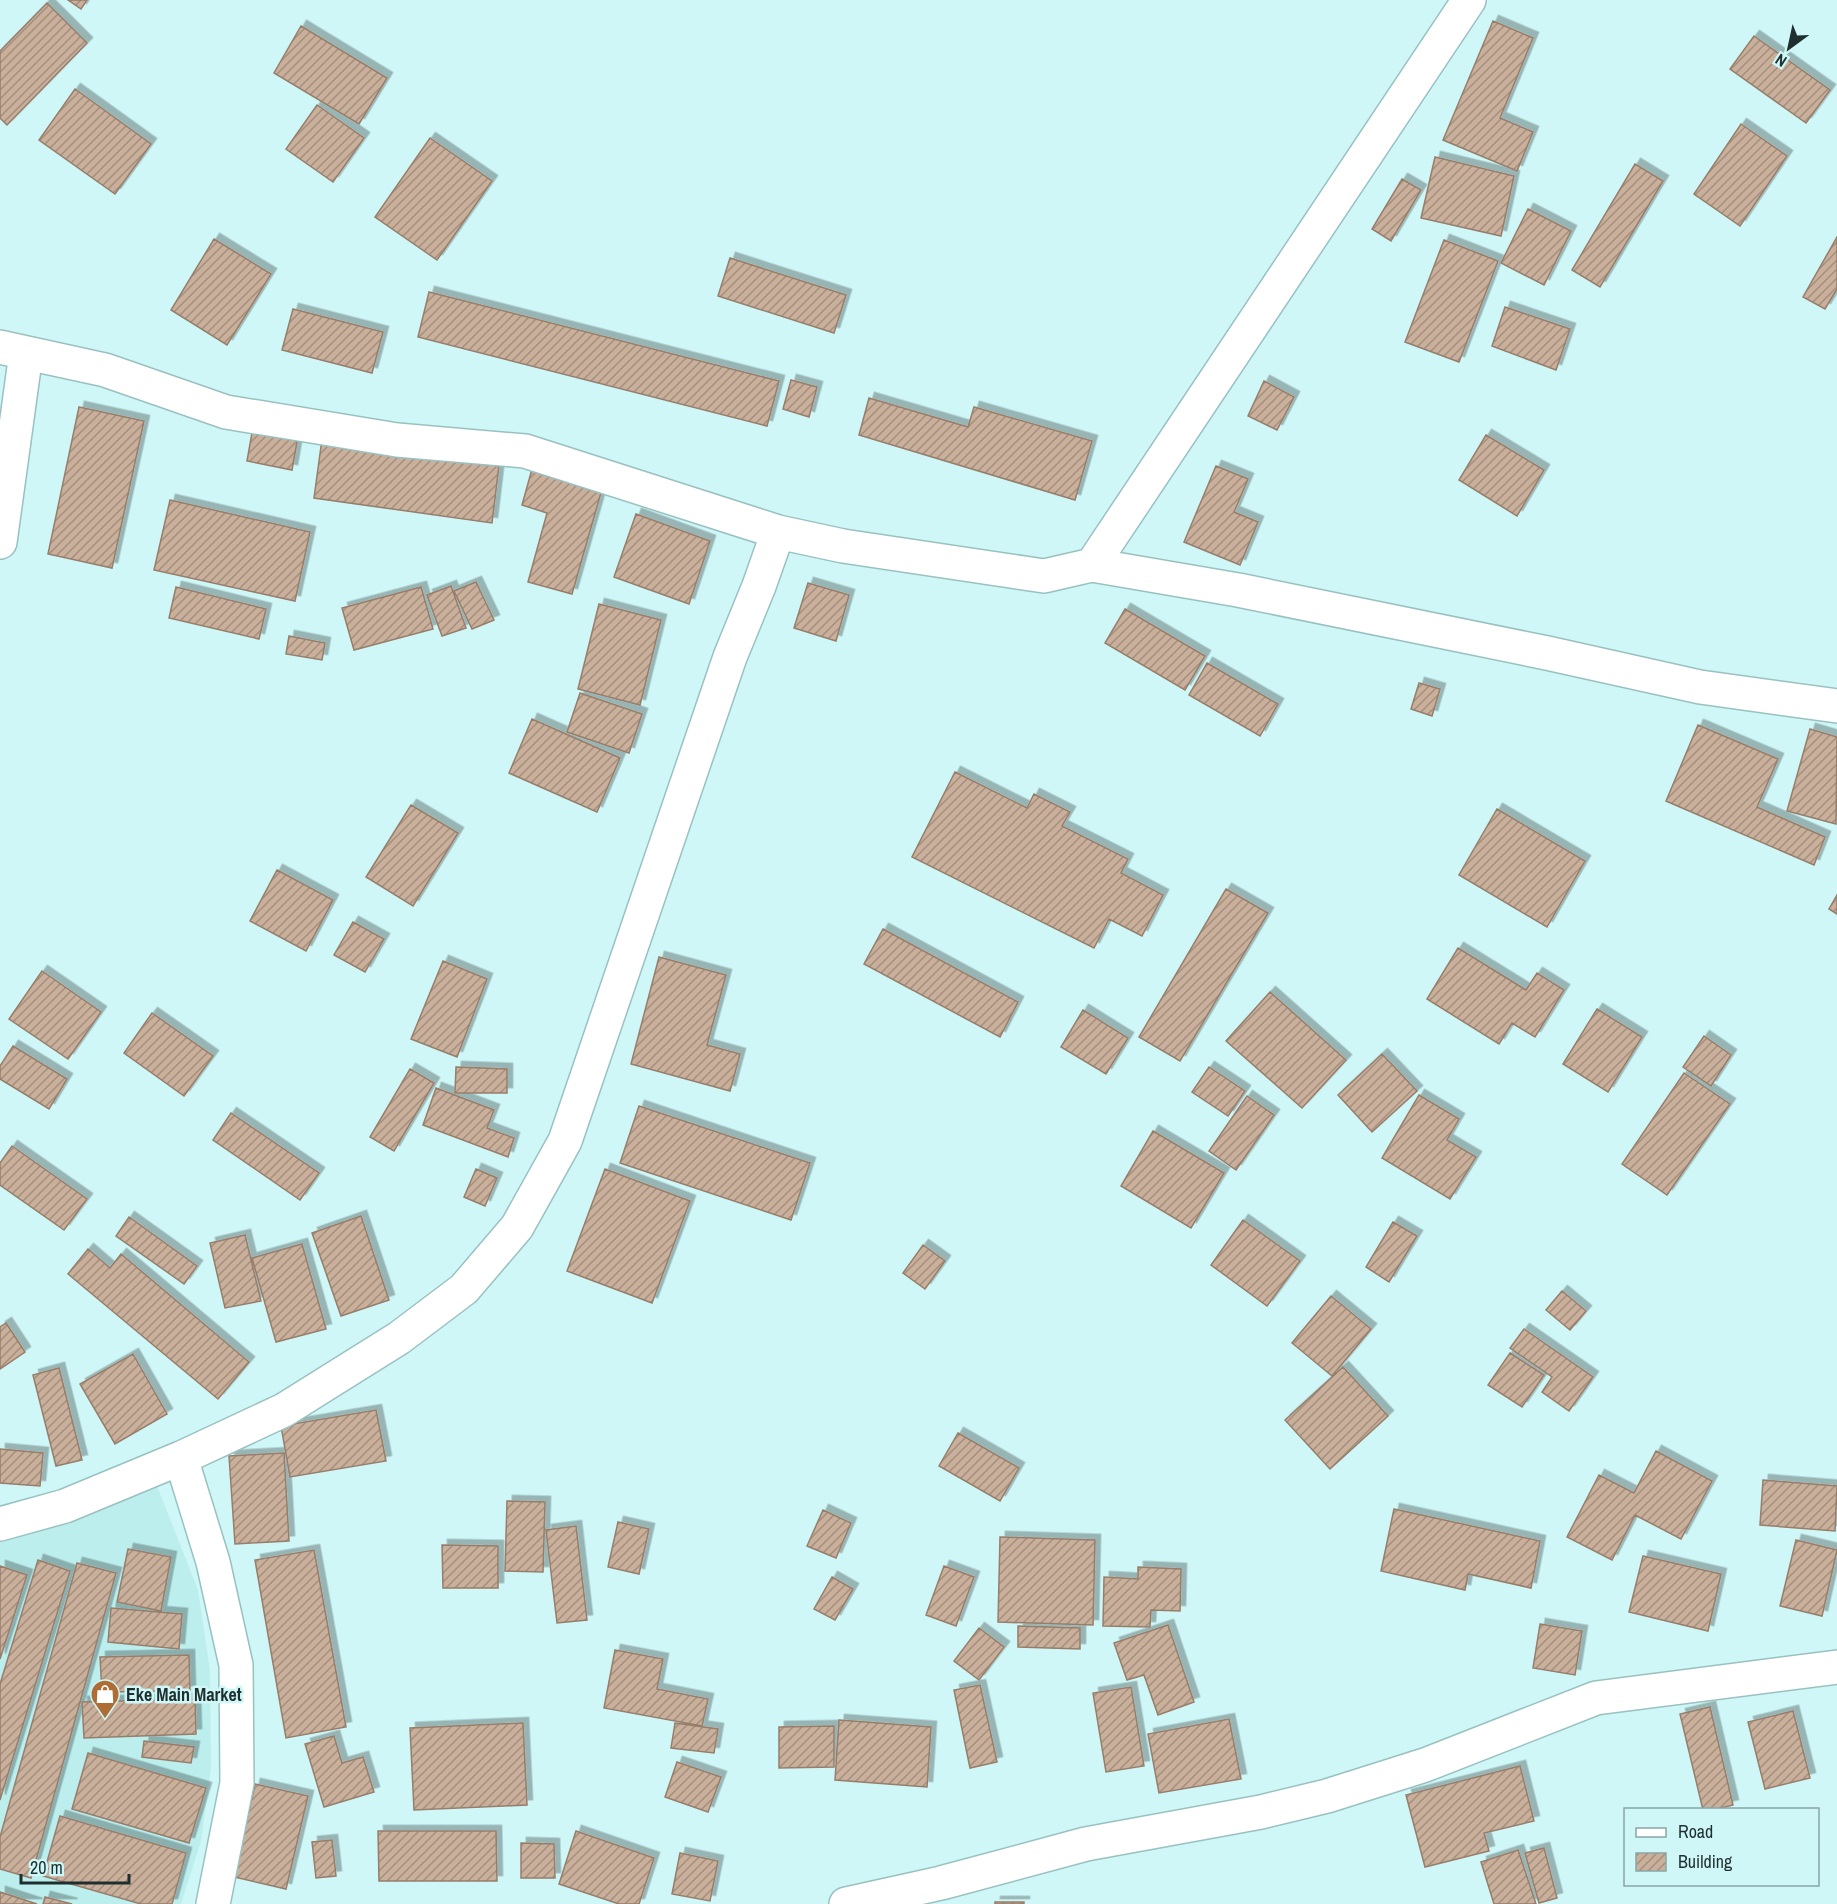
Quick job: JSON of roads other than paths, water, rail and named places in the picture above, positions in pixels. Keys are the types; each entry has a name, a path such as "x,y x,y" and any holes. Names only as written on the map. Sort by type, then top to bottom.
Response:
{"street":[{"path":"1092,565 1469,0"},
{"path":"0,542 13,350 105,370 226,412 398,440 525,451 778,532 843,546 1044,576 1092,565 1249,593 1547,653 1700,687 1837,706"},
{"path":"0,1524 65,1506 181,1458 284,1410 399,1338 464,1289 517,1227 565,1140 730,657 778,532"},
{"path":"181,1458 213,1562 236,1665 237,1783 213,1904"},
{"path":"846,1904 941,1883 1086,1844 1261,1812 1327,1796 1425,1765 1596,1698 1837,1667"}],"place":[{"name":"Eke Main Market","path":"105,1720"}]}
